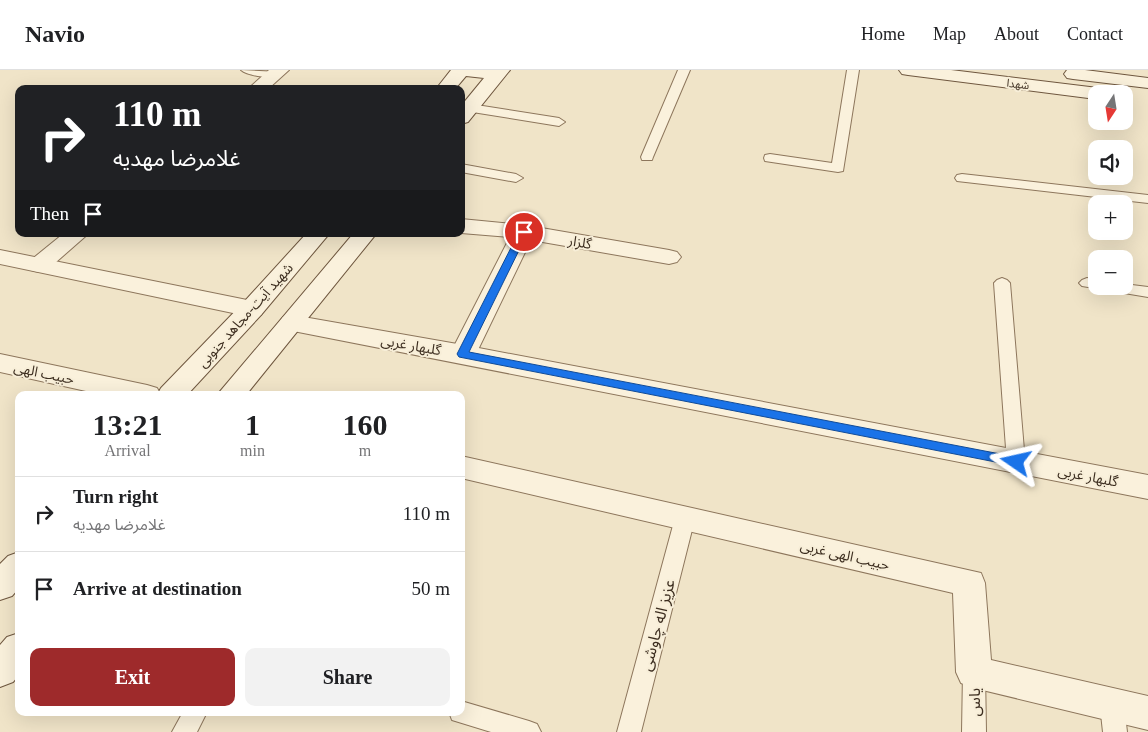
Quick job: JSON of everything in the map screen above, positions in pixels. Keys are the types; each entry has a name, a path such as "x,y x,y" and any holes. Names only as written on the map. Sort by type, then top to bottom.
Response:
{"street":[{"path":"449,85 462,70 499,73"},
{"name":"شهدا","path":"908,70 1088,93"},
{"name":"شهدا","path":"1040,70 1148,83"},
{"path":"262,85 278,72"},
{"path":"466,113 499,73"},
{"path":"1133,98 1148,100"},
{"name":"گلزار","path":"465,226 524,232 669,257"},
{"path":"462,354 524,232"},
{"path":"39,265 73,237"},
{"name":"شهید آیت-مجاهد جنوبی","path":"175,391 252,309 315,237"},
{"path":"234,391 363,237"},
{"path":"0,257 252,309"},
{"name":"گلبهار غربی","path":"292,323 462,354 1148,487"},
{"name":"حبیب الهی","path":"0,363 129,391"},
{"name":"حبیب الهی غربی","path":"465,468 969,583 974,672"},
{"path":"0,586 15,569"},
{"path":"0,671 15,653"},
{"path":"974,672 1113,718 1148,712"}],"lane":[{"path":"247,70 278,72"},
{"path":"647,157 684,70"},
{"path":"770,158 838,168 853,70"},
{"path":"466,113 559,122"},
{"path":"465,169 516,178"},
{"path":"962,178 1148,199"},
{"path":"1002,283 1016,462"},
{"path":"1133,290 1148,292"},
{"name":"عزیز اله چاوشی","path":"629,732 686,518"},
{"name":"یاس","path":"974,672 974,732"},
{"path":"465,713 529,732"},
{"path":"184,732 194,716"}],"route":[{"path":"524,232 462,354 1016,462"}]}
